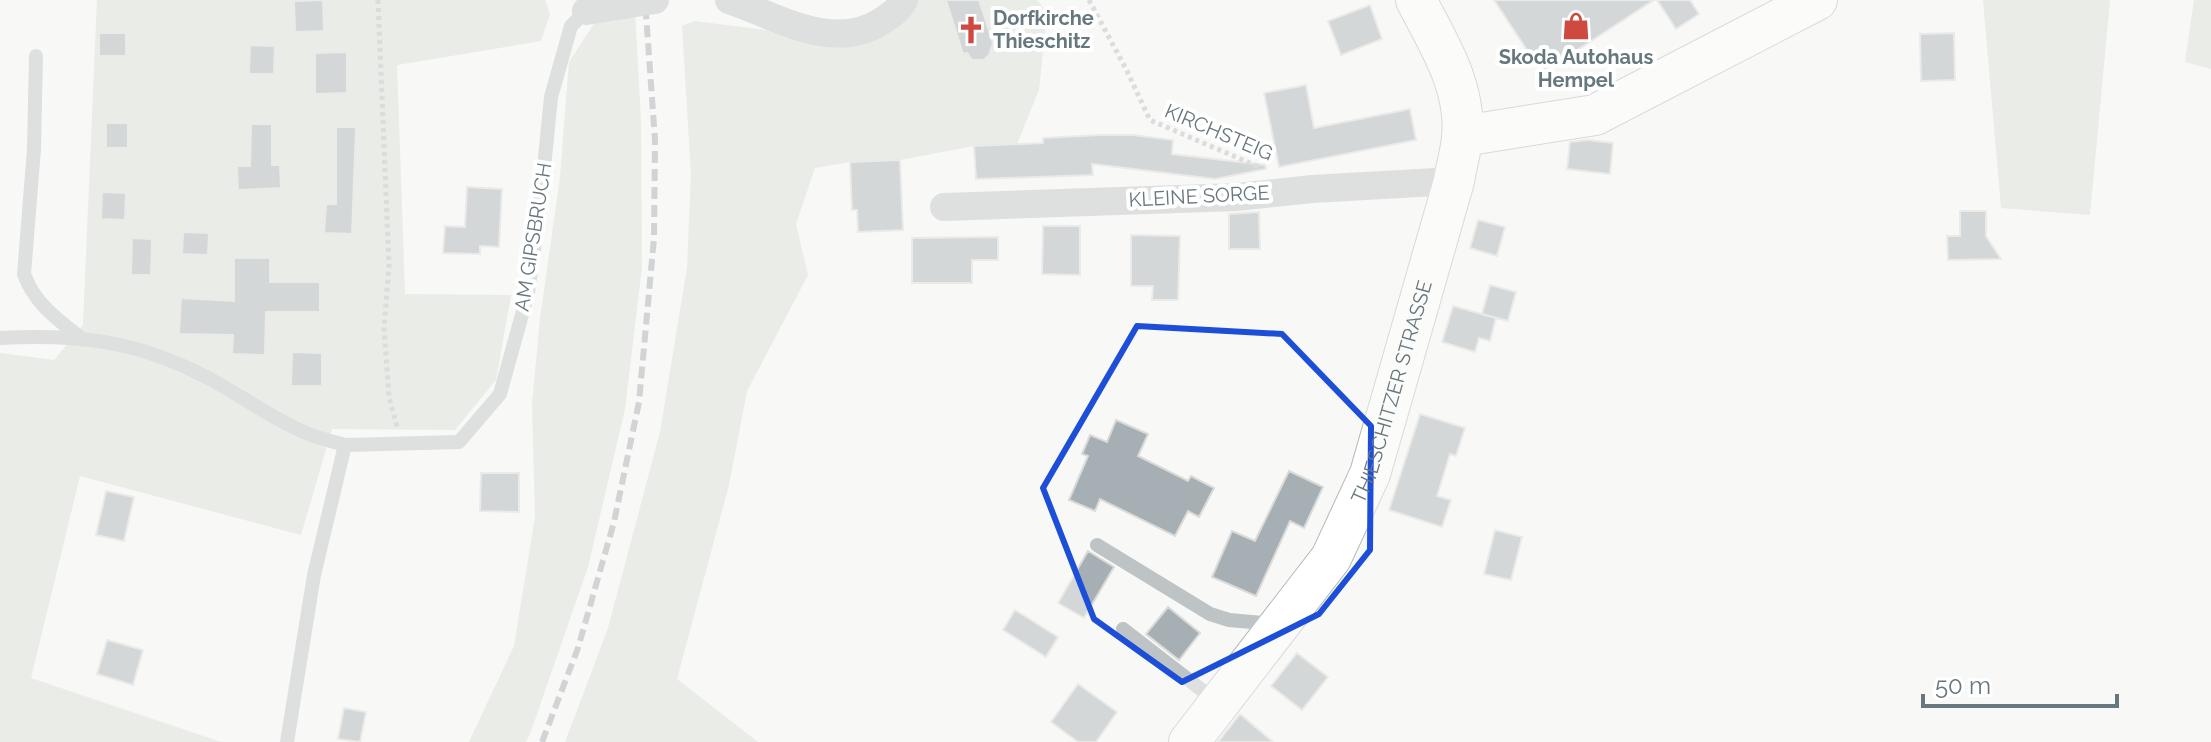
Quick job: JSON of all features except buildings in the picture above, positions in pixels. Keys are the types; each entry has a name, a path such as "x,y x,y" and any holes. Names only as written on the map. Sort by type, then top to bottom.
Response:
{"main road":[{"name":"THIESCHITZER STRASSE","path":"1189,742 1331,558 1370,474 1454,181 1463,136 1461,106 1452,69 1416,0"},
{"path":"1463,136 1595,115 1817,0"}],"street":[{"name":"AM GIPSBRUCH","path":"586,11 655,0"},
{"path":"729,0 795,27 823,33 865,30 900,8 904,0"},
{"name":"KLEINE SORGE","path":"944,207 1237,197 1312,189 1454,181"}],"lane":[{"name":"AM GIPSBRUCH","path":"0,338 54,335 141,350 201,374 303,432 345,445 459,442 500,394 528,293 551,97 571,26 586,11"},
{"path":"36,56 34,149 24,274 28,286 41,304 81,338"},
{"path":"287,742 314,575 345,445"},
{"path":"1097,545 1210,614 1229,620 1280,624"},
{"path":"1123,629 1219,704"}],"path":[{"path":"378,0 389,250 384,328 389,397 402,444"},
{"name":"KIRCHSTEIG","path":"1089,0 1150,120 1312,189"}],"highlighted area":[{"path":"1137,326 1282,334 1371,426 1370,550 1319,614 1182,682 1094,619 1043,488"}],"shaded area":[{"path":"97,0 545,0 550,14 541,41 397,65 405,294 511,295 496,380 455,430 332,429 301,535 80,476 31,678 221,742 0,742 0,353 54,360 83,325"},
{"path":"918,0 1037,0 1047,12 1039,90 1017,144 974,146 900,160 850,162 815,168 796,224 808,275 747,391 729,485 677,679 758,742 565,742 608,628 660,432 687,268 691,173 682,26 694,21 831,38 902,15"},
{"path":"1983,0 2110,0 2090,215 2001,208"},
{"path":"2194,0 2211,0 2211,69 2185,62"},
{"path":"635,12 641,121 642,267 625,409 588,567 530,734 526,742 469,742 514,646 535,517 532,404 540,319 560,177 569,62 597,19"}],"railway":[{"path":"542,742 578,648 614,522 639,402 654,238 655,140 645,0"}],"place":[{"name":"Skoda Autohaus Hempel","path":"1576,26"},
{"name":"Dorfkirche Thieschitz","path":"971,30"}]}
